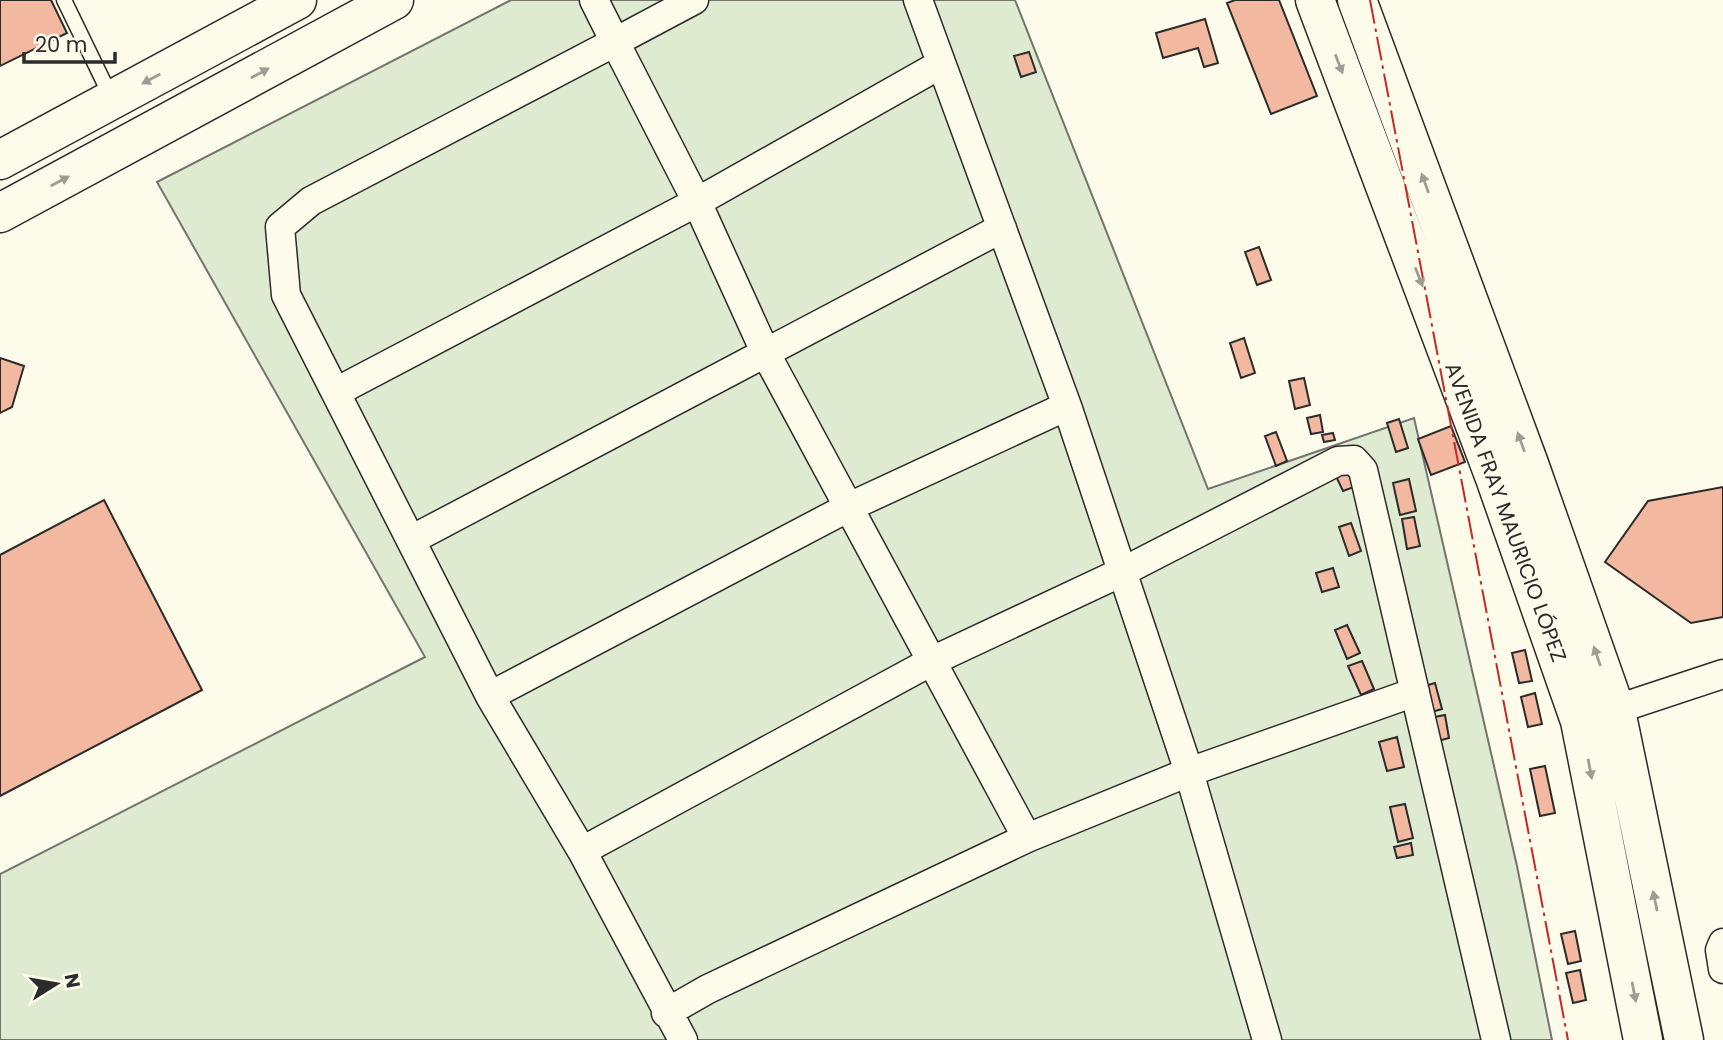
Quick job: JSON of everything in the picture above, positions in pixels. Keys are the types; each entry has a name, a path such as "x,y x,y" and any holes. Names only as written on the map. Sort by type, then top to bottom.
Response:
{"street":[{"path":"0,160 297,0"},
{"path":"0,213 394,0"},
{"path":"594,0 697,202 766,354 1027,838"},
{"path":"683,1040 666,1013 582,851 490,696 286,295 280,226 312,201 694,0"},
{"path":"918,0 1067,406 1124,571 1189,772 1267,1040"},
{"name":"AVENIDA FRAY MAURICIO LÓPEZ","path":"1315,0 1496,478 1598,716 1643,1040"},
{"name":"AVENIDA FRAY MAURICIO LÓPEZ","path":"1357,0 1529,464 1684,1040"},
{"path":"336,392 697,202 942,64"},
{"path":"411,540 1002,228"},
{"path":"490,696 849,508 1067,406"},
{"path":"582,851 932,662 1124,571 1338,461 1354,460 1363,470 1496,1040"},
{"path":"1598,716 1723,674"},
{"path":"666,1013 708,989 1027,838 1189,772 1415,692"},
{"path":"1723,943 1720,950 1723,969"}],"lane":[{"path":"64,0 112,99"}],"green space":[{"path":"511,0 1015,0 1208,489 1414,418 1517,866 1552,1040 0,1040 0,874 425,657 157,182"}],"building":[{"path":"0,0 51,0 67,33 0,66"},
{"path":"1235,0 1279,0 1317,96 1271,114 1227,3"},
{"path":"1205,19 1218,63 1204,67 1198,48 1163,58 1156,33"},
{"path":"1029,52 1036,72 1021,77 1014,56"},
{"path":"1259,247 1271,280 1257,285 1245,252"},
{"path":"1244,338 1255,373 1241,378 1230,343"},
{"path":"0,358 24,366 12,407 0,413"},
{"path":"1304,378 1310,405 1295,409 1289,381"},
{"path":"1320,415 1323,432 1311,434 1307,418"},
{"path":"1399,419 1408,448 1396,452 1387,423"},
{"path":"1451,426 1465,462 1431,475 1418,439"},
{"path":"1276,432 1287,461 1276,466 1265,436"},
{"path":"1333,433 1335,440 1324,442 1322,435"},
{"path":"1345,466 1354,487 1343,491 1334,472"},
{"path":"1409,479 1416,511 1400,515 1393,483"},
{"path":"1723,487 1723,617 1691,623 1605,562 1648,501"},
{"path":"104,500 202,690 0,796 0,555"},
{"path":"1414,517 1420,546 1407,549 1402,519"},
{"path":"1351,523 1361,551 1349,556 1339,527"},
{"path":"1333,568 1339,587 1322,592 1316,573"},
{"path":"1347,625 1360,653 1347,659 1335,630"},
{"path":"1525,650 1532,681 1519,683 1512,653"},
{"path":"1362,661 1374,689 1361,695 1348,666"},
{"path":"1435,683 1442,709 1428,713 1421,687"},
{"path":"1535,693 1542,724 1528,727 1521,697"},
{"path":"1445,715 1449,738 1434,742 1429,718"},
{"path":"1397,737 1404,767 1387,771 1379,742"},
{"path":"1545,766 1555,813 1540,816 1530,769"},
{"path":"1405,804 1413,838 1398,842 1390,807"},
{"path":"1411,843 1413,855 1397,858 1394,847"},
{"path":"1575,931 1581,961 1568,964 1561,934"},
{"path":"1580,970 1586,1000 1573,1003 1566,973"}],"power":[{"path":"1370,0 1568,1040"}]}
